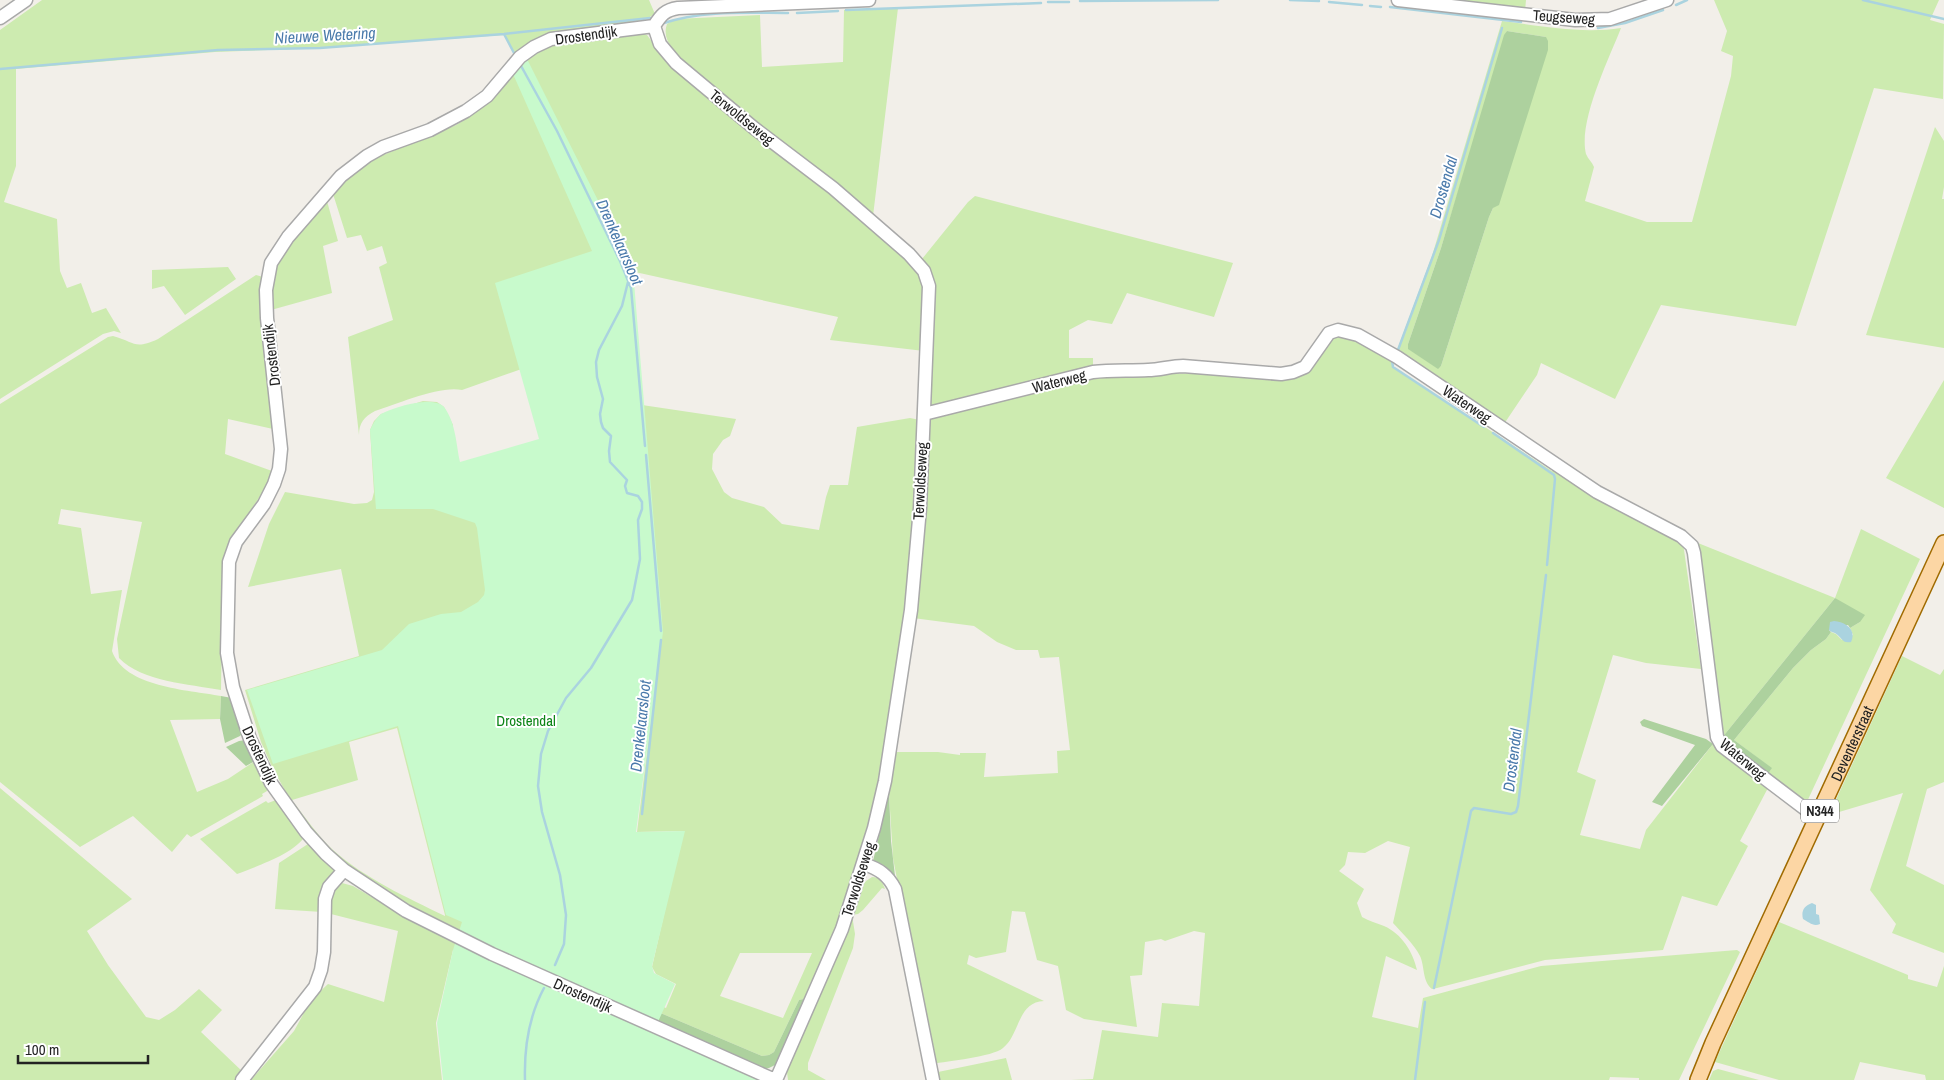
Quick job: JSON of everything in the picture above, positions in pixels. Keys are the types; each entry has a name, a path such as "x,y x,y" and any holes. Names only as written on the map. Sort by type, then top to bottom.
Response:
{"main road":[{"name":"Deventerstraat","path":"1698,1080 1713,1043 1944,543"}],"street":[{"path":"0,18 26,0"},
{"path":"656,22 666,10 681,4 869,0"},
{"name":"Teugseweg","path":"1398,0 1575,20 1610,19 1667,0"},
{"name":"Terwoldseweg","path":"656,22 660,44 676,63 754,128 833,188 909,254 924,271 930,294 920,508 910,618 885,781 864,864 835,945 776,1080"},
{"name":"Drostendijk","path":"656,22 551,39 534,47 520,57 487,96 466,111 430,130 383,147 353,165 341,176 288,237 272,263 266,290 266,309 282,449 279,469 264,504 236,542 229,562 227,653 233,687 250,739 271,783 306,832 344,870 406,911 492,954 776,1080"},
{"name":"Waterweg","path":"924,414 1092,372 1150,370 1168,366 1183,366 1281,374 1293,372 1304,367 1329,333 1338,330 1358,335 1397,357 1597,492 1682,536 1689,542 1694,553 1716,737 1722,746 1817,818"},
{"path":"864,864 883,872 896,889 933,1080"},
{"path":"242,1080 315,987 321,970 324,952 325,899 329,887 344,870"}],"green space":[{"path":"42,0 649,0 655,14 636,22 548,34 514,54 504,35 322,48 215,52 16,69 16,166 4,202 57,219 60,271 67,288 81,283 92,313 106,308 121,333 114,331 103,334 0,399 0,30"},
{"path":"1449,0 1526,0 1525,11"},
{"path":"1714,0 1939,0 1930,20 1944,24 1943,99 1874,88 1796,326 1661,305 1615,399 1541,363 1537,375 1504,424 1396,353 1432,256 1502,21 1576,30 1621,28 1596,90 1586,125 1586,154 1594,167 1585,201 1647,222 1692,222 1731,76 1733,56 1721,51 1727,31","holes":["1507,31 1546,37 1493,208 1441,366 1438,368 1408,344 1441,248"]},
{"path":"898,8 873,216 685,64 670,46 666,35 667,24 675,19 760,15 762,67 843,62 844,10"},
{"path":"1507,31 1546,37 1548,50 1499,205 1493,208 1489,217 1441,366 1438,369 1408,349 1408,344 1441,248 1504,35"},
{"path":"641,33 647,35 656,47 916,265 925,284 924,351 830,340 838,317 635,272 631,275 492,949 421,913 368,882 322,845 293,805 272,767 261,742 245,690 359,656 341,569 248,587 269,524 285,492 354,504 367,503 372,500 374,492 370,430 374,421 381,414 423,401 437,402 444,407 453,425 448,475 543,455 533,365 462,390 443,390 375,411 363,421 359,435 348,337 393,320 379,267 387,263 382,246 367,251 361,235 347,238 333,194 347,179 371,160 456,125 469,117 487,103 528,57 549,45","holes":["397,728 445,916 387,887 359,870 333,850 311,826 292,800 358,780 349,742"]},
{"name":"Drostendal","path":"527,59 633,270 663,632 636,832 685,831 652,966 654,973 675,984 653,1033 755,1076 758,1080 443,1080 437,1023 453,950 462,922 446,915 398,726 273,764 247,690 382,650 409,624 441,614 461,612 478,602 484,595 485,590 475,523 433,509 376,509 370,430 378,417 387,411 413,403 432,402 444,407 448,413 453,427 460,462 539,439 495,283 592,251 513,74"},
{"path":"1935,127 1944,141 1944,187 1942,199 1944,199 1944,348 1866,335"},
{"path":"975,196 1233,263 1214,317 1127,293 1112,324 1088,320 1069,330 1069,358 1093,358 1093,370 929,409 922,259"},
{"path":"327,201 338,241 323,246 332,293 271,310 272,282 282,257 295,237"},
{"path":"228,267 236,279 185,315 164,286 152,289 152,270"},
{"path":"256,275 263,277 261,306 273,429 228,419 225,454 272,471 264,490 240,527 222,627 221,690 181,684 153,677 129,666 119,658 117,639 142,522 61,509 58,524 81,528 91,594 122,590 112,651 119,663 129,672 159,685 221,696 220,719 170,720 197,792 228,779 255,761 269,784 267,791 262,794 263,796 191,837 187,834 172,852 133,816 80,847 0,782 0,404 108,337 113,336 135,344 144,344 158,339"},
{"path":"1342,336 1352,338 1391,360 1392,366 1552,471 1557,471 1683,543 1701,669 1646,663 1613,655 1577,772 1596,780 1580,835 1640,849 1646,830 1713,744 1769,786 1740,841 1748,846 1717,906 1682,896 1663,950 1545,960 1432,989 1425,978 1420,956 1393,923 1410,847 1388,841 1365,853 1348,852 1345,865 1339,871 1364,889 1357,903 1362,917 1390,929 1396,934 1410,950 1417,970 1386,956 1372,1017 1418,1028 1423,998 1541,966 1737,950 1740,952 1679,1080 1639,1080 1639,1078 1610,1077 1609,1080 1071,1080 1093,1079 1102,1030 1158,1037 1162,1003 1199,1006 1205,933 1194,931 1165,941 1161,939 1145,942 1142,975 1130,976 1137,1027 1084,1019 1066,1010 1058,966 1037,960 1025,912 1012,911 1006,952 976,958 969,955 967,964 1044,1001 1029,1007 1009,1042 1003,1048 990,1054 932,1064 893,858 889,793 896,752 938,752 960,755 960,753 986,753 984,777 1058,773 1057,751 1070,750 1059,657 1040,658 1038,650 1016,650 997,642 974,626 913,618 929,419 1098,377 1161,373 1206,374 1309,369 1328,347 1332,339"},
{"path":"1944,380 1944,508 1886,478"},
{"path":"642,405 736,419 730,436 723,440 713,454 712,469 724,492 732,498 764,507 782,524 819,530 830,485 848,485 857,427 910,418 920,420 910,586 878,784 868,827 835,933 808,998 799,1000 774,1052 769,1055 762,1056 618,995 496,938 666,1008 676,984 656,974 652,967 683,831 637,832 661,640","holes":["740,953 812,953 783,1018 720,996"]},
{"path":"1861,529 1920,559 1805,806 1766,776 1771,768 1734,740 1793,668 1811,650 1826,639 1831,632 1842,640 1853,635 1850,628 1860,622 1835,598"},
{"path":"1698,543 1835,598 1721,739 1694,553"},
{"path":"1835,598 1865,615 1860,622 1850,628 1848,625 1829,630 1831,632 1826,639 1811,650 1793,668 1734,740 1772,768 1766,776 1721,739"},
{"path":"1902,656 1940,675 1944,669 1944,782 1927,789 1906,866 1944,885 1944,953 1892,933 1896,924 1870,890 1903,793 1829,815"},
{"path":"221,696 232,698 244,732 225,743 220,719"},
{"path":"1644,719 1706,739 1713,744 1662,806 1652,802 1695,745 1642,726 1640,722"},
{"path":"246,740 255,761 246,766 226,747"},
{"path":"0,788 132,899 87,931 108,965 146,1017 159,1020 175,1010 199,989 222,1010 201,1032 244,1073 238,1080 0,1080"},
{"path":"889,793 891,841 895,876 873,861"},
{"path":"278,800 305,836 284,854 237,874 200,839 266,801 268,803"},
{"path":"311,842 334,867 322,912 275,909 279,863"},
{"path":"872,877 880,880 885,889 882,888 858,914 852,915 855,934 853,948 808,1063 808,1070 826,1080 788,1080 789,1064 863,883"},
{"path":"342,883 353,886 414,922 599,1019 453,950 436,1023 442,1080 251,1080 294,1031 311,1000 328,984 384,1002 398,931 327,913 334,887"},
{"path":"1779,922 1908,975 1908,979 1937,987 1944,966 1944,1080 1926,1080 1925,1075 1860,1062 1854,1080 1779,1080 1715,1062"},
{"path":"618,995 762,1056 774,1052 799,1000 808,998 777,1064 763,1069 609,1001"},
{"path":"1006,1058 1012,1080 935,1080 938,1072"},
{"path":"1718,1069 1759,1080 1709,1080 1713,1071"}],"water":[{"path":"1834,621 1849,627 1852,633 1851,642 1844,641 1829,630 1830,622"},
{"path":"1812,903 1816,905 1816,914 1819,915 1820,924 1818,925 1813,925 1803,919 1804,909"}],"waterway":[{"name":"Nieuwe Wetering","path":"1080,1 1218,0"},
{"name":"Nieuwe Wetering","path":"1290,0 1319,1"},
{"name":"Nieuwe Wetering","path":"1676,5 1687,0"},
{"name":"Nieuwe Wetering","path":"1863,0 1944,19"},
{"name":"Nieuwe Wetering","path":"1048,2 1069,2"},
{"name":"Nieuwe Wetering","path":"1329,2 1362,5"},
{"name":"Nieuwe Wetering","path":"846,10 1041,3"},
{"name":"Nieuwe Wetering","path":"1370,6 1381,7"},
{"name":"Nieuwe Wetering","path":"1390,7 1521,22"},
{"name":"Nieuwe Wetering","path":"1598,28 1625,23 1663,10"},
{"name":"Nieuwe Wetering","path":"797,13 838,11"},
{"name":"Nieuwe Wetering","path":"664,23 710,14 788,13"},
{"name":"Nieuwe Wetering","path":"0,69 218,50 320,48 504,34 650,18"},
{"name":"Drostendal","path":"1398,350 1439,240 1502,28"},
{"name":"Drenkelaarsloot","path":"504,34 514,53"},
{"name":"Drenkelaarsloot","path":"520,64 557,131 620,261 631,288 645,446"},
{"path":"555,965 564,944 566,915 560,875 542,812 538,786 541,754 548,731 566,698 591,668 632,600 640,559 638,520 642,509 642,502 638,496 627,493 625,486 627,480 610,462 611,436 603,428 601,422 600,414 603,399 597,377 596,362 599,350 622,306 628,282"},
{"name":"Drostendal","path":"1392,361 1393,367 1484,427"},
{"name":"Drostendal","path":"1493,433 1554,475 1547,565"},
{"name":"Drenkelaarsloot","path":"646,455 661,631"},
{"name":"Drostendal","path":"1434,988 1471,811 1474,808 1511,814 1516,812 1518,806 1546,575"},
{"name":"Drenkelaarsloot","path":"642,814 661,640"},
{"path":"525,1080 528,1032 544,988"},
{"name":"Drostendal","path":"1415,1080 1425,1002"}]}
